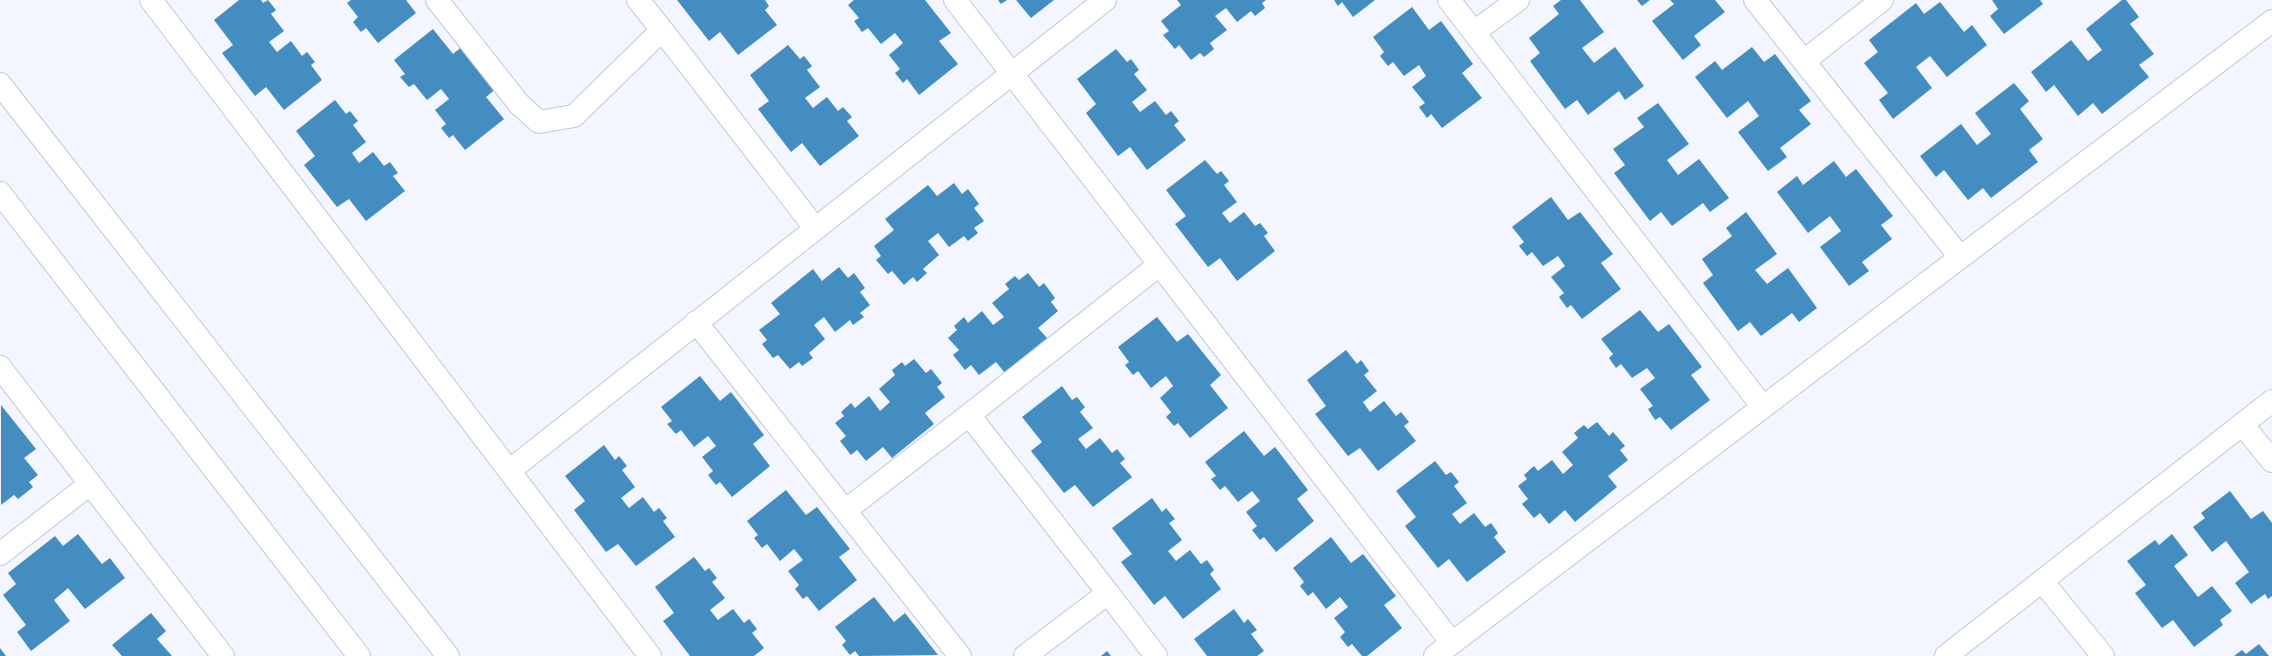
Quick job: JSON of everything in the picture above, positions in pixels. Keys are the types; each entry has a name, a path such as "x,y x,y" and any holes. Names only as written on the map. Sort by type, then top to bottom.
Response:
{"street":[{"path":"151,0 650,656"},
{"path":"437,0 519,104 539,122 574,116 662,30"},
{"path":"638,0 815,228"},
{"path":"955,0 1159,265 1443,650 1762,406 2272,21"},
{"path":"509,471 1105,0"},
{"path":"1449,0 1762,406"},
{"path":"1474,32 1518,0"},
{"path":"1755,0 1960,257"},
{"path":"1804,61 1882,0"},
{"path":"0,84 448,656"},
{"path":"0,193 359,656"},
{"path":"846,510 1159,265"},
{"path":"696,322 960,656"},
{"path":"0,368 223,656"},
{"path":"1946,656 2272,401"},
{"path":"969,415 1156,656"},
{"path":"2242,424 2272,461"},
{"path":"0,554 90,484"},
{"path":"2042,581 2103,656"},
{"path":"1025,656 1108,593"}],"building":[{"path":"239,0 261,0 263,3 268,0 276,10 271,14 284,31 269,42 277,52 291,41 302,56 307,52 315,62 311,65 322,80 284,110 266,87 255,96 222,53 233,45 214,20"},
{"path":"351,0 406,0 416,13 378,43 366,28 361,32 353,22 358,17 347,3"},
{"path":"677,0 765,0 769,6 765,10 777,25 738,55 720,32 709,41"},
{"path":"854,0 925,0 951,33 939,41 958,64 919,95 907,79 903,83 895,73 900,69 889,55 903,43 895,33 881,44 868,28 862,32 854,21 859,18 848,5"},
{"path":"998,0 1007,0 1001,4"},
{"path":"1016,0 1054,0 1031,18"},
{"path":"1177,0 1266,0 1262,3 1265,8 1255,16 1251,11 1237,22 1226,8 1215,16 1227,30 1210,43 1214,49 1204,57 1200,53 1191,60 1179,45 1175,49 1163,35 1169,31 1161,21 1181,5"},
{"path":"1334,0 1375,0 1353,17 1342,2 1338,6"},
{"path":"1561,0 1580,0 1604,32 1582,48 1594,63 1615,47 1644,86 1625,100 1619,91 1588,115 1577,100 1565,109 1530,61 1540,53 1529,38 1559,14 1553,6"},
{"path":"1637,0 1650,0 1642,6"},
{"path":"1670,0 1715,0 1725,12 1694,36 1701,45 1683,60 1652,21 1674,4"},
{"path":"1992,0 2040,0 2043,4 2004,34 1990,16 1998,9"},
{"path":"2122,0 2126,0 2139,17 2130,24 2154,54 2139,65 2149,77 2102,114 2093,103 2078,116 2054,85 2046,92 2031,72 2071,40 2088,61 2102,50 2086,29"},
{"path":"1940,2 1964,32 1972,25 1987,45 1947,77 1930,56 1916,67 1932,88 1893,119 1879,100 1888,93 1864,63 1878,52 1869,40 1916,3 1924,14"},
{"path":"1412,7 1429,30 1441,21 1473,64 1462,73 1482,98 1442,128 1431,114 1427,118 1419,107 1425,103 1412,87 1426,76 1419,65 1404,76 1393,62 1388,66 1380,56 1384,52 1373,37"},
{"path":"433,29 453,54 464,45 497,88 486,97 504,119 465,150 453,135 449,138 441,128 446,124 435,110 449,99 441,89 427,100 414,84 409,87 400,77 405,74 394,60"},
{"path":"788,45 800,59 804,56 812,66 807,70 820,87 805,98 813,108 827,97 838,111 843,107 852,117 847,121 859,136 820,166 802,143 791,152 758,109 769,101 750,75"},
{"path":"1752,47 1764,62 1775,54 1811,101 1799,110 1811,124 1780,148 1787,157 1768,171 1738,132 1759,116 1748,101 1727,118 1695,77 1715,61 1722,70"},
{"path":"1116,49 1127,62 1131,59 1139,70 1134,74 1147,90 1132,102 1140,112 1155,101 1166,115 1171,111 1179,121 1174,125 1186,140 1147,170 1130,147 1118,156 1086,113 1096,104 1077,79"},
{"path":"2014,83 2029,101 2020,109 2043,139 2029,150 2038,162 1991,198 1983,188 1968,200 1944,170 1936,177 1920,156 1961,124 1977,145 1991,134 1975,113"},
{"path":"335,100 346,114 350,111 358,121 353,125 366,142 352,153 359,163 373,152 384,166 390,162 398,173 393,176 405,191 366,221 349,199 337,207 304,165 315,156 296,131"},
{"path":"1658,103 1689,144 1667,160 1678,175 1699,159 1729,198 1710,212 1703,203 1672,226 1661,212 1650,221 1614,173 1625,165 1613,149 1644,127 1637,118"},
{"path":"1205,160 1217,174 1221,171 1229,181 1224,185 1237,202 1222,213 1230,223 1244,212 1255,226 1260,223 1268,233 1264,236 1275,251 1237,281 1220,258 1208,267 1175,224 1186,216 1166,190"},
{"path":"1834,161 1846,177 1856,169 1893,216 1881,225 1892,239 1862,262 1869,271 1849,286 1820,247 1841,231 1830,216 1808,233 1777,192 1797,176 1803,185"},
{"path":"954,183 962,194 968,189 979,204 974,208 984,221 974,228 978,233 968,241 964,236 949,247 938,233 928,241 939,255 923,269 927,273 917,282 913,277 904,285 892,271 888,274 876,260 881,256 874,246 894,230 885,219 928,185 937,196"},
{"path":"1551,197 1568,220 1580,212 1613,254 1601,263 1621,289 1582,319 1571,305 1567,308 1559,297 1564,293 1551,277 1565,266 1558,256 1543,266 1532,252 1527,256 1519,246 1524,242 1512,227"},
{"path":"1746,212 1777,254 1755,270 1767,284 1788,268 1817,308 1799,322 1792,313 1761,336 1750,322 1738,331 1703,283 1713,275 1702,259 1732,236 1726,228"},
{"path":"839,267 848,278 854,273 865,288 860,292 870,305 860,313 864,317 853,325 850,320 835,332 824,317 814,325 825,339 809,353 813,358 802,366 799,362 790,369 778,355 773,358 762,344 767,340 759,330 780,314 771,303 813,269 822,281"},
{"path":"1028,273 1039,287 1044,283 1055,298 1051,302 1058,311 1038,328 1047,338 1005,373 996,362 979,375 971,365 965,370 953,355 959,350 948,338 957,330 954,326 964,317 968,323 982,311 993,325 1004,317 992,303 1009,289 1005,284 1015,276 1019,280"},
{"path":"1640,310 1658,332 1669,324 1702,367 1691,375 1710,400 1671,430 1660,417 1655,420 1648,409 1653,406 1640,389 1655,378 1647,368 1632,378 1621,364 1616,368 1609,358 1613,354 1601,339"},
{"path":"1157,317 1177,342 1188,334 1221,375 1210,385 1228,408 1190,438 1178,423 1174,426 1166,417 1171,412 1160,398 1173,386 1166,376 1151,388 1138,371 1133,375 1125,365 1129,362 1118,347"},
{"path":"1346,350 1357,364 1361,360 1369,371 1364,375 1377,391 1363,402 1370,412 1384,401 1396,416 1401,412 1409,422 1404,426 1416,441 1378,471 1360,448 1348,456 1315,414 1326,406 1307,380"},
{"path":"914,359 926,373 931,369 942,383 937,387 945,397 925,413 934,424 892,458 883,447 866,461 857,450 851,455 840,441 846,436 835,423 844,416 841,412 851,403 855,408 869,396 880,411 890,402 879,389 895,375 892,370 902,362 905,366"},
{"path":"700,376 720,401 731,392 764,435 753,444 770,466 732,497 720,482 716,485 708,475 713,471 702,457 716,446 708,436 694,447 681,430 676,434 667,424 672,421 661,407"},
{"path":"1062,386 1072,400 1077,397 1085,407 1080,412 1093,428 1078,439 1086,449 1100,438 1112,453 1117,449 1125,459 1120,463 1132,477 1093,507 1075,485 1064,493 1031,451 1042,442 1022,417"},
{"path":"1,405 36,449 24,458 38,475 29,482 33,487 18,499 14,495 1,505"},
{"path":"1597,422 1609,436 1613,432 1625,446 1620,450 1628,460 1608,476 1617,487 1575,522 1565,510 1549,524 1540,513 1534,518 1522,504 1528,499 1518,486 1527,479 1524,475 1534,466 1538,471 1552,460 1563,474 1573,465 1562,452 1578,438 1574,433 1584,425 1588,429"},
{"path":"1244,431 1264,456 1275,447 1308,490 1297,499 1314,521 1276,552 1264,537 1260,540 1252,530 1257,526 1246,512 1260,501 1252,491 1238,502 1225,486 1220,490 1211,479 1216,476 1205,462"},
{"path":"604,445 615,460 619,456 627,466 622,470 635,487 621,498 629,508 643,497 654,512 659,508 667,518 663,521 675,537 636,566 618,544 606,552 574,510 585,501 565,476"},
{"path":"1435,461 1446,475 1451,472 1459,482 1454,486 1467,503 1452,514 1460,524 1474,513 1485,527 1491,523 1498,533 1494,537 1506,552 1467,582 1449,559 1438,568 1405,526 1416,517 1396,491"},
{"path":"786,490 806,515 817,507 850,549 839,557 857,580 819,611 807,596 803,599 795,589 799,585 788,571 803,560 794,549 780,561 767,544 762,548 754,538 758,535 747,521"},
{"path":"2230,491 2251,519 2263,511 2272,523 2272,596 2268,599 2265,594 2251,604 2235,583 2249,572 2226,541 2212,552 2193,527 2205,518 2201,513"},
{"path":"1152,498 1162,512 1166,508 1175,519 1169,523 1182,540 1168,551 1176,561 1190,550 1201,564 1207,560 1214,570 1210,574 1221,589 1183,619 1165,596 1154,605 1121,562 1132,554 1112,528"},
{"path":"78,534 102,564 110,558 125,578 85,609 68,588 54,600 70,621 31,651 17,632 26,625 3,595 16,584 8,573 55,536 63,546"},
{"path":"2172,534 2188,555 2174,566 2198,597 2212,586 2232,611 2220,620 2223,625 2194,647 2173,620 2162,628 2135,593 2146,585 2127,561 2155,540 2159,545"},
{"path":"1331,537 1351,563 1363,554 1396,596 1384,605 1402,628 1367,656 1362,656 1352,644 1348,647 1340,637 1345,632 1334,618 1348,607 1340,597 1326,609 1313,592 1308,596 1300,586 1304,582 1293,568"},
{"path":"694,557 705,571 709,568 717,578 712,582 725,598 710,610 718,620 733,609 744,623 749,619 757,629 752,633 764,648 754,656 690,656 663,621 674,613 655,587"},
{"path":"874,597 894,622 905,613 938,655 859,656 855,651 850,655 842,645 846,641 835,627"},
{"path":"1234,609 1244,623 1248,619 1257,630 1251,634 1264,651 1257,656 1207,656 1194,639"},
{"path":"151,613 166,631 157,639 172,656 122,656 112,645"},
{"path":"2259,644 2269,656 2234,656 2242,650 2246,654"},
{"path":"0,648 6,656 0,656"},
{"path":"1107,651 1111,656 1101,656"}]}
